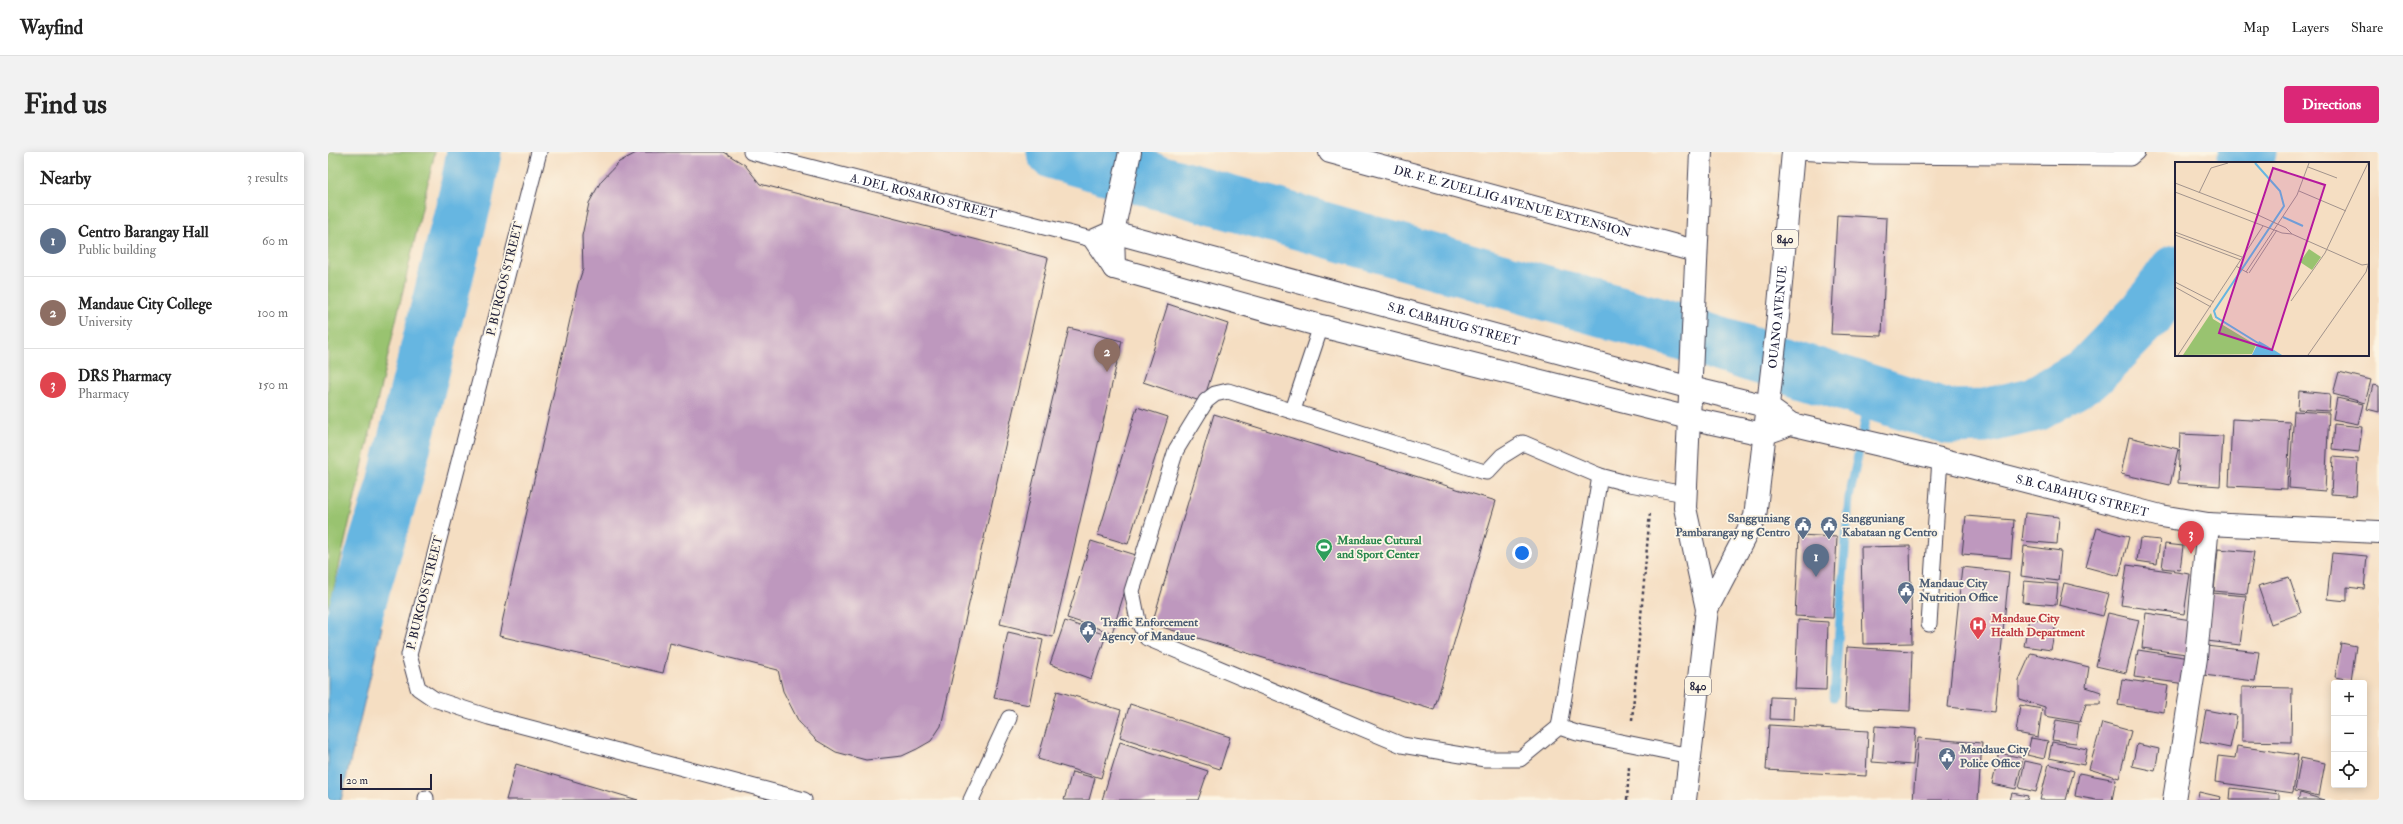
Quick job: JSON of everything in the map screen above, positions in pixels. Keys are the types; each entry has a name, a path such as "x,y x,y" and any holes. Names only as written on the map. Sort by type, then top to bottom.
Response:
{"main road":[{"path":"1130,152 1118,204 1104,236 1114,268 1320,326 1689,418 1763,434 1791,424"},
{"name":"DR. F. E. ZUELLIG AVENUE EXTENSION","path":"1330,152 1695,251"},
{"name":"840","path":"1685,800 1707,609 1684,508 1691,388 1692,309 1700,152"},
{"name":"OUANO AVENUE","path":"1763,434 1777,327 1793,152"},
{"name":"S.B. CABAHUG STREET","path":"1104,236 1691,388 1767,397 1791,424 1940,459 2161,516 2208,524 2379,532"},
{"name":"840","path":"1707,609 1755,517 1763,434"},
{"path":"2174,800 2196,658 2208,524"}],"lane":[{"name":"A. DEL ROSARIO STREET","path":"751,152 1104,236"},
{"path":"1793,152 1874,156 2130,158 2137,152"},
{"name":"P. BURGOS STREET","path":"538,153 409,655 418,688 434,699 489,717 804,800"},
{"path":"1293,410 1320,326"},
{"path":"1600,476 1560,727 1520,759 1485,759 1402,745 1147,638 1138,621 1132,590 1176,450 1206,402 1215,394 1228,391 1293,410 1481,471 1487,472 1502,456 1523,443 1600,476 1653,489 1684,494"},
{"path":"1929,624 1940,459"},
{"path":"971,800 1009,718"},
{"path":"1560,727 1690,756"}],"path":[{"path":"1627,800 1630,743 1653,489"}],"green space":[{"path":"328,152 435,152 330,606 328,606"}],"water":[{"path":"328,616 382,627 341,800 328,800"}],"building":[{"path":"638,152 724,152 745,165 760,184 1048,258 941,726 931,741 902,756 866,760 836,752 816,740 799,722 783,691 778,670 670,643 663,673 499,636 578,284 583,269 582,236 589,203 601,181 619,162"},
{"path":"1837,215 1887,218 1882,336 1831,334"},
{"path":"1168,304 1228,324 1203,402 1143,382"},
{"path":"1069,328 1122,341 1053,637 1000,624"},
{"path":"2339,372 2371,380 2365,403 2333,394"},
{"path":"2373,385 2379,386 2379,412 2367,409"},
{"path":"2299,391 2330,394 2329,411 2298,409"},
{"path":"2337,398 2363,404 2358,424 2333,419"},
{"path":"1137,407 1168,417 1128,544 1098,535"},
{"path":"2294,411 2329,413 2325,491 2289,488"},
{"name":"Mandaue Cutural and Sport Center","path":"1214,414 1496,501 1434,710 1152,624"},
{"path":"2232,419 2290,422 2287,489 2229,486"},
{"path":"2334,424 2362,427 2359,452 2332,449"},
{"path":"2180,434 2223,436 2220,486 2178,483"},
{"path":"2129,437 2178,449 2170,485 2121,474"},
{"path":"2333,457 2358,459 2356,496 2331,494"},
{"path":"2025,513 2059,517 2057,544 2022,541"},
{"path":"1966,516 2014,520 2011,558 1962,554"},
{"path":"2097,528 2129,537 2119,576 2086,567"},
{"path":"1799,535 1837,537 1833,618 1795,616"},
{"path":"2140,538 2160,540 2157,564 2137,561"},
{"path":"1091,541 1136,555 1112,633 1067,618"},
{"path":"2165,544 2183,546 2180,570 2162,568"},
{"path":"1910,546 1912,643 1863,644 1861,547"},
{"path":"2024,546 2061,551 2058,581 2021,576"},
{"path":"2218,549 2254,552 2247,594 2214,591"},
{"path":"2332,553 2367,556 2364,589 2347,587 2347,601 2327,599"},
{"path":"2127,565 2190,574 2184,614 2121,605"},
{"name":"Mandaue City Health Department","path":"1962,567 2009,572 1995,712 1948,707"},
{"path":"2289,577 2301,613 2271,624 2258,586"},
{"path":"2024,581 2058,584 2056,605 2022,602"},
{"path":"2064,583 2109,594 2103,616 2059,605"},
{"path":"2212,593 2246,596 2240,645 2207,641"},
{"path":"2108,613 2139,620 2126,673 2096,666"},
{"path":"2146,613 2191,620 2186,654 2142,648"},
{"path":"2029,618 2056,623 2051,650 2024,646"},
{"path":"1798,620 1828,622 1826,690 1795,689"},
{"path":"1065,621 1106,635 1091,679 1050,664"},
{"path":"1008,632 1043,640 1029,705 994,698"},
{"path":"2341,643 2356,646 2351,680 2335,677"},
{"path":"2206,646 2259,652 2255,681 2203,675"},
{"path":"1847,647 1912,651 1910,711 1845,708"},
{"path":"2138,650 2190,658 2186,684 2134,677"},
{"path":"2031,653 2089,667 2086,687 2101,692 2100,704 2086,704 2080,722 2045,716 2045,707 2019,699 2019,680"},
{"path":"2122,679 2168,686 2164,712 2118,705"},
{"path":"2242,687 2292,688 2291,742 2242,741"},
{"path":"1057,691 1121,710 1101,778 1038,759"},
{"path":"1771,697 1794,698 1793,720 1770,719"},
{"path":"1130,704 1230,737 1220,769 1120,737"},
{"path":"2020,705 2042,709 2038,737 2016,733"},
{"path":"2206,710 2237,716 2230,748 2200,742"},
{"path":"2056,720 2079,724 2076,743 2052,740"},
{"path":"2102,723 2131,731 2119,778 2089,769"},
{"path":"1769,725 1868,731 1866,776 1766,770"},
{"path":"1875,726 1916,729 1913,765 1872,762"},
{"name":"Mandaue City Police Office","path":"1918,738 1982,743 1978,800 1913,800"},
{"path":"2031,738 2048,741 2044,759 2027,755"},
{"path":"1120,742 1208,771 1198,800 1102,800"},
{"path":"2052,742 2087,749 2084,765 2049,758"},
{"path":"2137,744 2159,749 2155,771 2132,766"},
{"path":"2237,746 2298,755 2293,793 2215,782 2218,756 2235,758"},
{"path":"1999,753 2023,758 2016,789 1992,784"},
{"path":"2301,758 2325,763 2319,796 2295,791"},
{"path":"2025,761 2043,765 2036,792 2019,788"},
{"path":"516,764 638,800 506,800"},
{"path":"2049,764 2074,771 2066,800 2040,800"},
{"path":"1072,772 1095,778 1089,800 1064,800"},
{"path":"2079,773 2116,780 2112,800 2096,800 2075,796"},
{"path":"2231,788 2279,794 2279,800 2230,800"},
{"path":"2199,792 2221,797 2220,800 2197,800"},
{"path":"2012,793 2028,796 2027,800 2010,800"},
{"path":"2300,793 2324,800 2298,800"}],"waterway":[{"path":"353,621 394,484 466,195 474,152"},
{"path":"1054,152 1661,326 1949,417 1985,416 2036,404 2089,373 2147,313 2175,273"},
{"path":"2244,162 2249,152"},
{"path":"1834,697 1849,498 1871,393"}],"place":[{"name":"Mandaue City College","path":"1107,372"},
{"name":"Sangguniang Pambarangay ng Centro","path":"1803,540"},
{"name":"Sangguniang Kabataan ng Centro","path":"1829,540"},
{"name":"DRS Pharmacy","path":"2191,554"},
{"name":"Mandaue Cutural and Sport Center","path":"1324,562"},
{"name":"Centro Barangay Hall","path":"1816,577"},
{"name":"Mandaue City Nutrition Office","path":"1906,605"},
{"name":"Mandaue City Health Department","path":"1978,640"},
{"name":"Traffic Enforcement Agency of Mandaue","path":"1088,644"},
{"name":"Mandaue City Police Office","path":"1947,771"}]}
